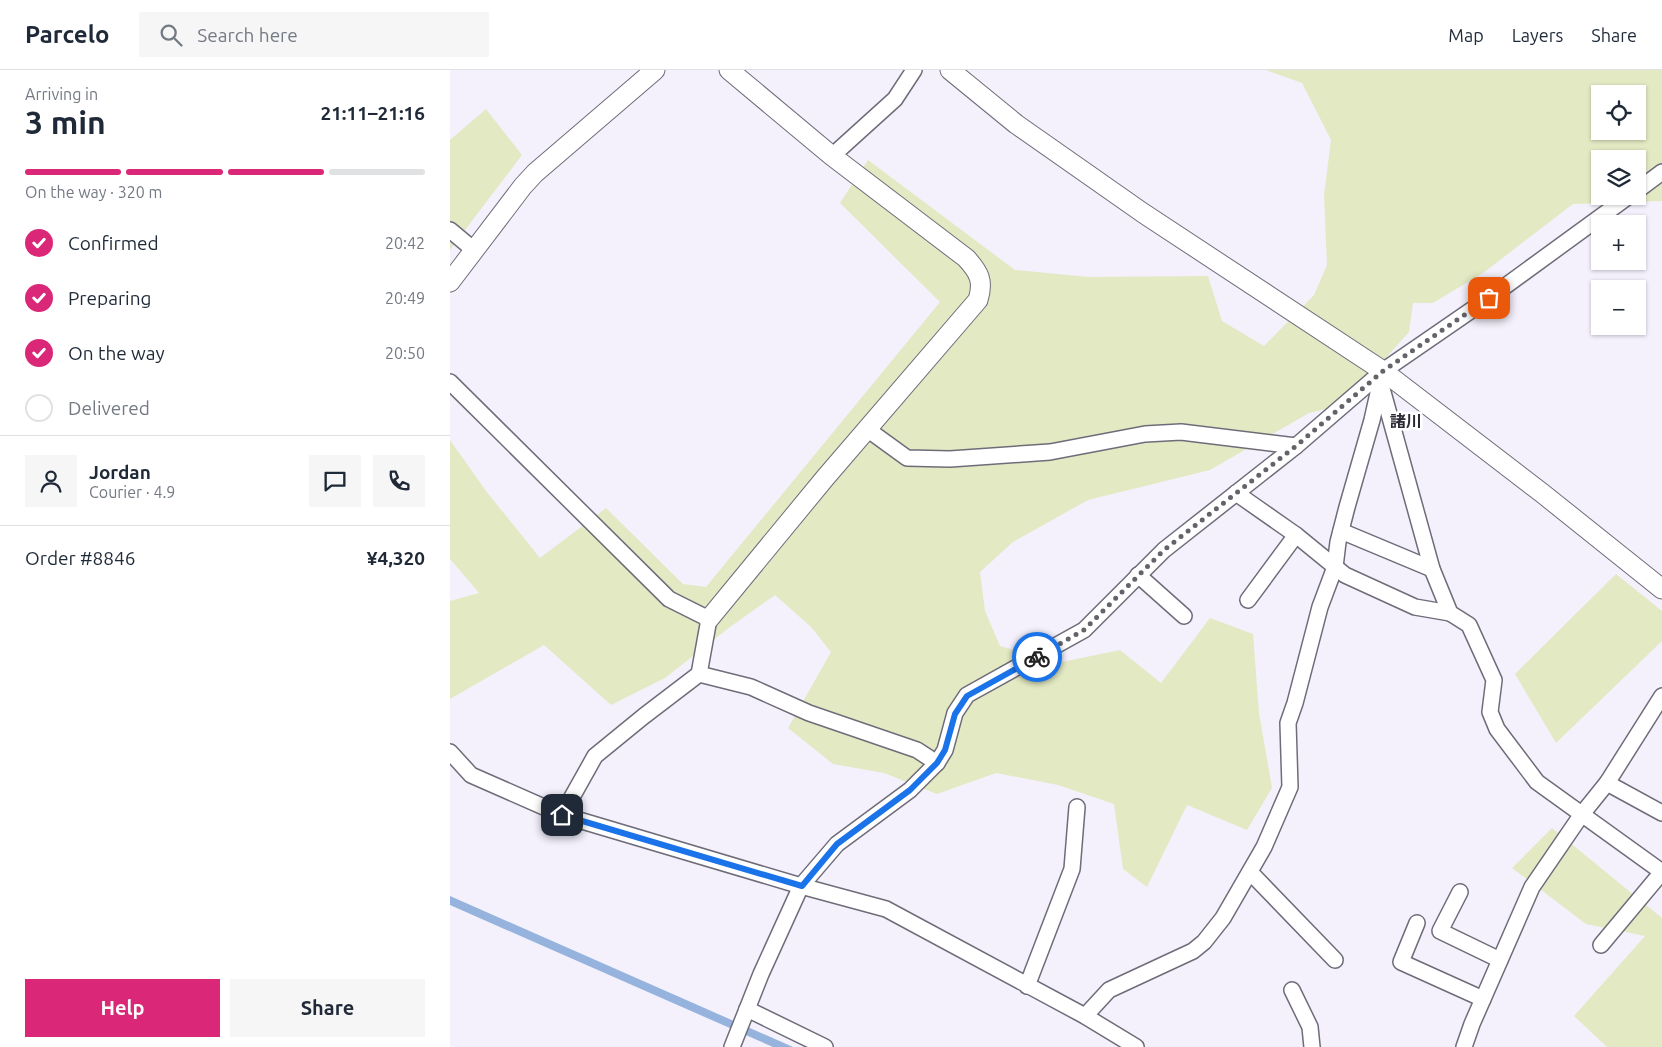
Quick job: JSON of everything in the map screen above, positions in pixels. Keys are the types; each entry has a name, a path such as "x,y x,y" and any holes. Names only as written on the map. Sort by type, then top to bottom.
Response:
{"street":[{"path":"450,282 522,186 655,70"},
{"path":"562,815 595,756 699,674 709,619 867,428 978,300 982,288 977,270 966,258 832,156 729,70"},
{"path":"832,156 895,100 914,70"},
{"path":"950,70 1016,124 1382,377 1542,493 1662,590"},
{"path":"1646,184 1662,172"},
{"path":"732,1047 761,974 802,886 837,844 910,790 937,763 945,750 955,714 967,696 1084,630 1164,550 1382,377 1617,205"},
{"path":"450,230 474,250"},
{"path":"1085,1016 1109,990 1193,950 1204,942 1223,918 1264,847 1290,787 1288,722 1295,703 1320,608 1335,567 1341,531 1382,377"},
{"path":"1382,377 1432,569 1450,613"},
{"path":"450,382 670,599 709,619"},
{"path":"867,428 907,458 950,459 1050,452 1145,434 1181,432 1296,446"},
{"path":"1236,493 1296,535 1345,576 1415,607 1450,613 1469,626 1494,680 1490,712 1497,729 1537,782 1662,872 1601,945"},
{"path":"1341,531 1432,569"},
{"path":"1248,600 1296,535"},
{"path":"1138,576 1184,616"},
{"path":"699,674 750,687 809,713 917,750 937,763"},
{"path":"1464,1047 1532,887 1582,814 1607,783 1662,696"},
{"path":"450,752 471,775 562,815 886,909 1085,1016 1136,1047"},
{"path":"1607,783 1662,813"},
{"path":"1028,986 1072,869 1077,808"},
{"path":"1250,872 1335,960"},
{"path":"1460,892 1440,931 1500,960"},
{"path":"1417,923 1401,962 1483,999"},
{"path":"1292,990 1310,1027 1312,1047"},
{"path":"747,1009 825,1047"}],"green space":[{"path":"1266,70 1662,70 1662,201 1646,202 1646,150 1591,150 1591,203 1573,204 1483,273 1433,303 1413,303 1409,332 1344,405 1309,413 1210,470 1088,500 1013,542 980,572 985,611 1000,646 1057,663 1120,650 1161,683 1210,618 1253,634 1259,713 1272,788 1247,830 1187,805 1147,887 1123,869 1114,804 1058,785 996,773 937,794 884,773 833,764 788,728 831,652 811,627 775,595 730,627 665,678 611,705 544,645 450,699 450,601 479,593 450,559 450,440 486,491 540,558 606,508 683,584 706,587 940,302 840,203 868,160 1015,270 1089,277 1208,276 1222,321 1264,346 1314,295 1327,265 1324,195 1331,140 1302,83"},
{"path":"486,109 522,155 450,250 450,140"},
{"path":"1616,574 1662,611 1662,641 1556,743 1515,674"},
{"path":"1552,828 1662,918 1662,1047 1607,1047 1574,1016 1645,936 1586,924 1512,868"}],"water":[{"path":"450,896 793,1047 773,1047 450,905"}],"way so far":[{"path":"1037,657 1084,630 1164,550 1296,446 1383,371 1489,298"}],"district":[{"name":"諸川","path":"1406,421"}],"route":[{"path":"562,815 802,886 837,844 910,790 937,763 945,750 955,714 967,696 1037,657"}]}
